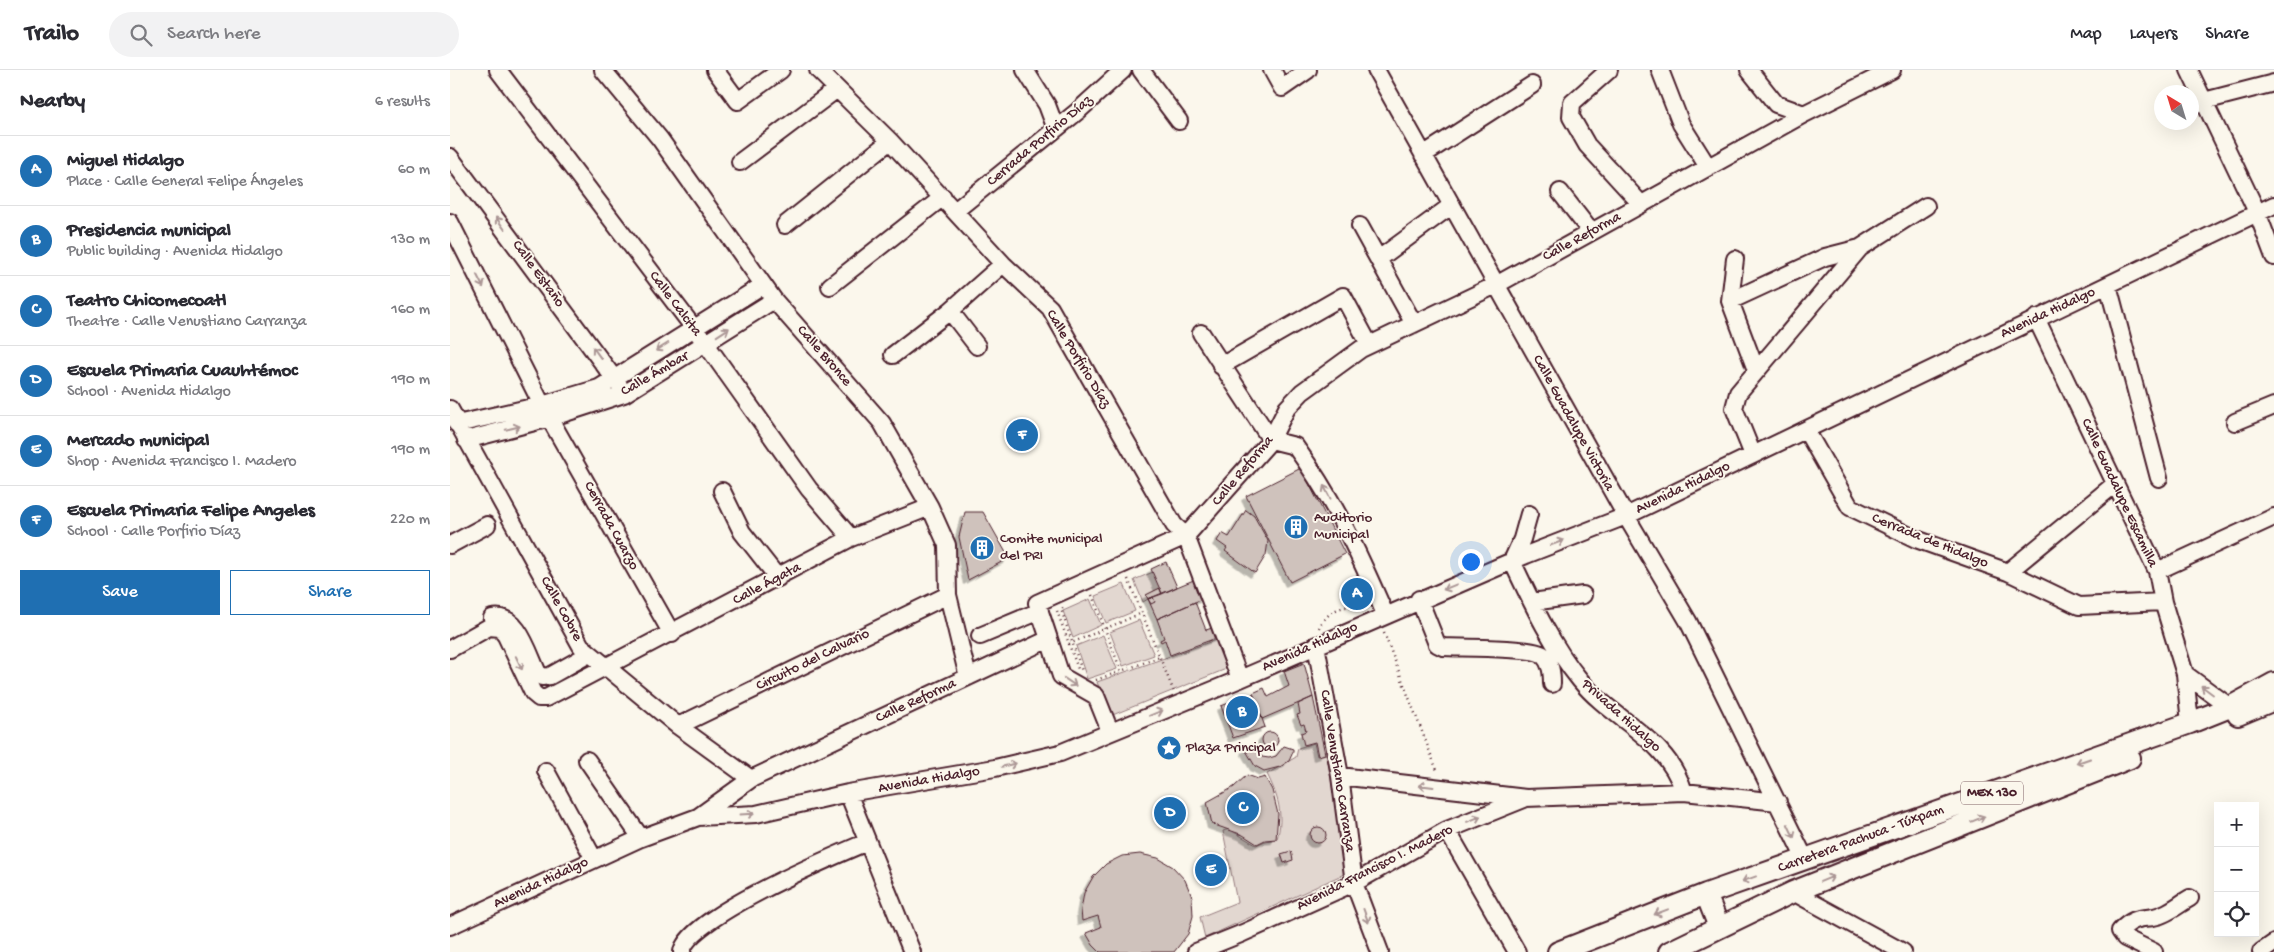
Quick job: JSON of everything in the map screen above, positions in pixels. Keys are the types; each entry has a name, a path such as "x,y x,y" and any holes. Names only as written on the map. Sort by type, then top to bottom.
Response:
{"main road":[{"name":"Carretera Pachuca - Túxpam","path":"1558,952 1706,894 2190,723 2230,707 2274,683"},
{"name":"Carretera Pachuca - Túxpam","path":"1671,952 1793,892 2274,700"},
{"path":"1706,894 1719,927"}],"street":[{"name":"Calle Calcita","path":"498,70 706,344 809,489 851,538"},
{"name":"Calle Bronce","path":"603,70 660,139 774,300 882,423 930,507 947,545 948,595 968,677"},
{"path":"715,70 738,102 781,70"},
{"name":"Calle Porfirio Díaz","path":"818,70 890,141 1003,264 1050,308 1174,525 1186,536 1240,679"},
{"path":"1025,70 1047,105 1056,129"},
{"name":"Cerrada Porfirio Díaz","path":"955,211 1056,129 1122,70"},
{"path":"1141,70 1179,121"},
{"path":"1272,70 1282,88 1308,70"},
{"name":"Calle Guadalupe Victoria","path":"1376,70 1626,516 1688,621 1805,859"},
{"path":"1609,70 1572,103 1571,117 1588,145 1641,204"},
{"path":"1660,70 1681,124 1708,167"},
{"path":"1749,70 1776,104 1804,114"},
{"path":"2189,70 2257,212 2274,257"},
{"name":"Calle Reforma","path":"1040,611 1037,603 1186,536 1271,440 1287,408 1302,392 1369,344 1496,285 1804,114 1885,72"},
{"path":"2204,101 2274,83"},
{"path":"1423,155 1532,85"},
{"path":"740,162 837,89"},
{"path":"785,225 890,141"},
{"name":"Calle Estaño","path":"450,157 614,377 624,394"},
{"path":"1560,192 1591,232"},
{"path":"830,286 943,197"},
{"path":"1380,258 1452,205"},
{"name":"Avenida Hidalgo","path":"450,926 641,838 698,817 756,814 848,794 995,768 1060,753 1240,679 1419,599 1626,516 2274,205"},
{"path":"1753,455 1734,408 1738,393 1860,248 1926,206"},
{"path":"450,222 546,411"},
{"path":"1360,226 1380,258 1414,324"},
{"path":"1730,301 1826,257 1860,248"},
{"path":"1735,259 1730,301 1756,370"},
{"path":"893,355 950,311 1003,264"},
{"name":"Calle Ámbar","path":"466,440 546,411 599,388 763,285"},
{"path":"2108,285 2160,478"},
{"path":"1221,366 1343,296 1369,344"},
{"name":"Calle Ámbar","path":"453,416 546,411 624,394 774,300"},
{"path":"950,311 977,346"},
{"name":"Calle Guadalupe Escamilla","path":"2036,318 2157,571 2185,674 2190,723"},
{"path":"1201,333 1271,440 1295,446 1323,484 1355,545 1382,616"},
{"path":"2235,422 2274,406"},
{"name":"Cerrada Cuarzo","path":"546,411 672,634"},
{"name":"Calle Cobre","path":"453,416 581,646 678,726 751,779"},
{"name":"Cerrada de Hidalgo","path":"1806,430 1850,507 1916,539 2008,572 2079,606 2164,602"},
{"name":"Cerrada de Hidalgo","path":"2008,572 2115,484"},
{"path":"722,491 742,532 778,578"},
{"name":"Calle Ágata","path":"492,622 506,636 533,694 539,698 546,698 672,634 851,538 930,507"},
{"path":"1512,561 1522,540 1529,514"},
{"path":"2157,571 2274,517"},
{"path":"450,545 487,524"},
{"name":"Privada Hidalgo","path":"1512,561 1532,602 1580,681 1663,752 1678,774 1684,792"},
{"name":"Circuito del Calvario","path":"678,726 948,595"},
{"path":"1532,602 1583,595"},
{"path":"1419,599 1437,644 1452,647 1526,649 1542,654 1551,668 1552,684"},
{"path":"980,636 1040,611 1062,676 1096,696 1110,732"},
{"path":"450,640 506,618 515,626 538,673 542,677 550,676 589,654"},
{"path":"450,649 492,622"},
{"name":"Calle Reforma","path":"698,817 751,779 1049,640"},
{"name":"Calle Venustiano Carranza","path":"1316,645 1340,776 1354,883 1380,952"},
{"path":"2185,674 2230,707"},
{"path":"587,760 641,838"},
{"path":"546,771 594,859"},
{"path":"1340,776 1526,798 1684,792 1778,802"},
{"path":"848,794 912,952"},
{"name":"Avenida Francisco I. Madero","path":"1196,952 1354,883 1447,830 1526,798"},
{"path":"1447,830 1517,952"},
{"path":"682,952 683,946 694,932 768,886 867,842"},
{"path":"1793,892 1903,952"},
{"path":"2154,952 2125,938 2120,931 2127,923 2143,917 2161,916 2190,898"},
{"path":"2261,952 2274,943"}],"path":[{"path":"1126,575 1174,692 1183,689"},
{"path":"1119,583 1128,579"},
{"path":"1084,599 1101,591"},
{"path":"1092,595 1121,671"},
{"path":"1065,602 1056,606 1084,675"},
{"path":"1069,606 1061,609 1081,679"},
{"path":"1071,643 1142,613"},
{"path":"1382,616 1444,788"},
{"path":"1090,685 1160,657"}],"shaded area":[{"path":"1153,572 1160,588 1146,595 1148,599 1143,602 1134,580"},
{"path":"1124,584 1135,611 1106,623 1095,596"},
{"path":"1090,599 1101,625 1073,638 1063,611"},
{"path":"1139,620 1154,655 1123,666 1110,632"},
{"path":"1103,635 1117,669 1087,679 1076,646"},
{"path":"1221,638 1231,667 1110,716 1097,682"},
{"path":"1314,743 1317,756 1327,754 1346,873 1205,938 1200,917 1237,902 1223,831 1229,829 1256,845 1277,839 1280,822 1279,806 1267,774 1296,757 1298,748"}],"building":[{"name":"Auditorio Municipal","path":"1301,468 1345,554 1290,582 1246,496"},
{"path":"1246,510 1254,516 1268,541 1266,555 1255,573 1225,551 1227,548 1217,541 1222,533 1229,537"},
{"name":"Comite municipal del PRI","path":"965,512 983,512 1009,558 968,580 959,537"},
{"path":"1166,562 1177,587 1162,594 1151,569"},
{"path":"1196,579 1204,598 1157,619 1148,599"},
{"path":"1160,588 1162,594 1148,599 1146,595"},
{"path":"1153,597 1155,602 1151,604 1148,599"},
{"path":"1195,602 1206,630 1215,627 1219,637 1170,655 1165,640 1161,642 1160,640 1164,638 1157,619"},
{"path":"1304,663 1313,697 1262,719 1253,693 1264,688 1268,697 1289,686 1284,671"},
{"path":"1253,694 1265,727 1233,738 1221,706"},
{"path":"1313,697 1325,754 1318,756 1315,742 1304,745 1301,733 1306,731 1304,724 1301,725 1297,715 1300,714 1298,704"},
{"path":"1267,732 1273,732 1278,737 1276,746 1267,748 1262,743 1262,737"},
{"path":"1255,745 1262,757 1276,756 1284,746 1293,749 1293,752 1289,761 1280,767 1264,771 1255,766 1245,749"},
{"path":"1247,775 1258,779 1265,777 1272,790 1278,814 1276,839 1265,840 1257,844 1243,835 1212,824 1207,802 1234,787"},
{"path":"1318,827 1326,835 1318,843 1310,835"},
{"path":"1291,851 1293,860 1284,863 1281,854"},
{"path":"1140,854 1158,858 1173,867 1185,880 1192,897 1193,916 1188,934 1174,952 1100,952 1086,933 1101,927 1098,916 1082,921 1081,910 1084,893 1093,877 1106,864 1122,856"}],"place":[{"name":"Escuela Primaria Felipe Angeles","path":"1022,435"},
{"name":"Auditorio Municipal","path":"1296,527"},
{"name":"Comite municipal del PRI","path":"982,548"},
{"name":"Miguel Hidalgo","path":"1357,594"},
{"name":"Presidencia municipal","path":"1242,712"},
{"name":"Plaza Principal","path":"1169,748"},
{"name":"Teatro Chicomecoatl","path":"1243,808"},
{"name":"Escuela Primaria Cuauhtémoc","path":"1170,813"},
{"name":"Mercado municipal","path":"1211,870"}]}
